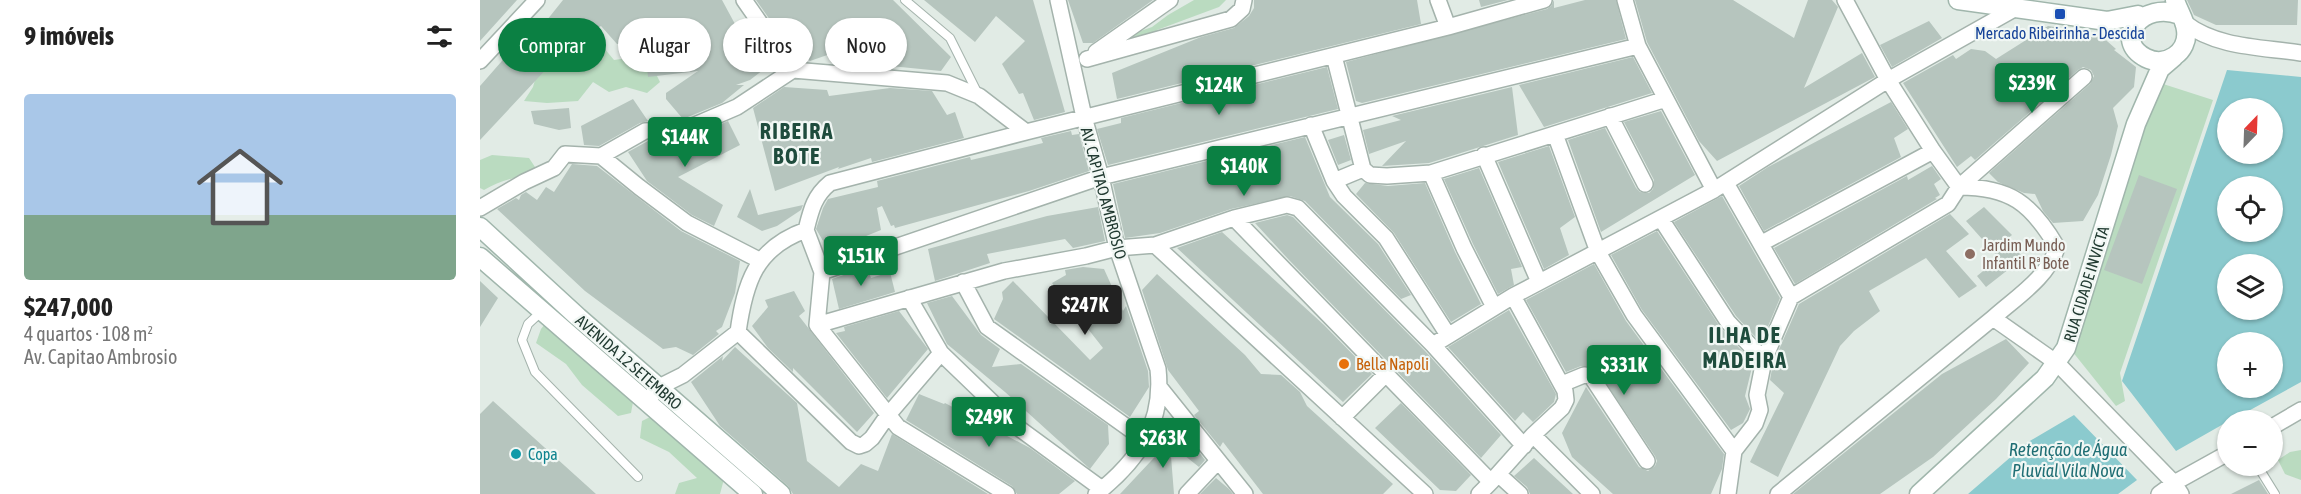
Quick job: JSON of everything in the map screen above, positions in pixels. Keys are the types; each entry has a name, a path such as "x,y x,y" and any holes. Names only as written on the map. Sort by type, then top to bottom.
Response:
{"main road":[{"path":"1958,0 2060,14 2108,21 2144,8 2163,6 2180,13 2187,33 2178,54 2157,61 2106,25 2060,14"},
{"path":"2136,47 2133,25 2144,8"},
{"name":"RUA CIDADE INVICTA","path":"2136,47 2145,67 2136,124"},
{"name":"RUA CIDADE INVICTA","path":"1919,494 2045,378 2066,348 2136,124 2160,69 2178,54"},
{"name":"AVENIDA 12 SETEMBRO","path":"480,227 572,312 781,494"},
{"name":"AVENIDA 12 SETEMBRO","path":"480,257 647,402 745,491"}],"street":[{"path":"480,61 537,0"},
{"path":"744,0 757,18"},
{"name":"AV. CAPITAO AMBROSIO","path":"1058,0 1117,248 1158,369 1160,388 1156,416 1145,440 1130,462 1099,492"},
{"path":"1072,66 1170,0"},
{"path":"1087,58 1231,19 1242,9 1244,0"},
{"path":"1438,0 1448,27"},
{"path":"1007,494 898,427 817,325 822,272 806,230 813,203 819,192 830,183 1084,117 1448,27 1544,0"},
{"path":"1625,0 1638,46 1666,99 1720,187 1762,243 1791,297"},
{"path":"1845,0 1888,80 1959,187"},
{"path":"1433,345 1513,296 1720,187 1888,80 2016,8"},
{"path":"2180,13 2208,38 2301,53"},
{"path":"2178,54 2201,44 2222,42"},
{"path":"822,272 1101,177 1638,46"},
{"path":"1334,56 1363,169 1370,175 1431,173 1666,99"},
{"path":"480,208 524,182 554,168 565,154 601,156 645,131 688,128 737,107 790,72"},
{"path":"813,72 947,83 979,96 1026,132"},
{"path":"1728,494 1734,451 1755,424 1760,410 1757,395 1764,360 1791,297 1948,204 1959,187 2084,77"},
{"path":"1610,116 1645,184"},
{"path":"1311,125 1334,181 1344,196 1386,238 1448,336"},
{"path":"1555,134 1598,252 1634,315 1734,451"},
{"path":"1762,243 1933,151"},
{"path":"1484,155 1539,282"},
{"path":"601,156 687,223 761,261"},
{"path":"1334,181 1363,169"},
{"path":"1431,173 1464,248 1494,307"},
{"path":"1778,494 1993,318 2035,281 2054,260 2057,247 2049,232 2024,206 2007,193 1981,187 1959,187"},
{"path":"817,325 963,282 1117,248 1155,245 1234,218 1287,205 1298,208 1528,441 1592,494"},
{"path":"1234,218 1386,374 1495,478 1520,494"},
{"path":"1661,219 1728,322 1764,360"},
{"path":"647,402 659,387 683,375 738,332 743,298 761,261 785,238 806,230"},
{"path":"1155,245 1425,494"},
{"path":"963,282 987,327 1145,440"},
{"path":"1479,494 1562,408 1566,400 1562,384 1513,296"},
{"path":"909,298 941,353 1020,429 1099,492"},
{"path":"1993,318 2057,363 2178,489"},
{"path":"738,332 851,442 859,446 866,444 941,353"},
{"path":"1342,418 1386,374"},
{"path":"1562,384 1584,375 1591,376 1647,461"},
{"path":"1160,388 1245,494"},
{"path":"2283,421 2301,411"},
{"path":"1187,494 1218,461"},
{"path":"2159,494 2178,489 2217,461"},
{"path":"745,491 751,468"}],"lane":[{"path":"905,0 950,38 979,96"},
{"path":"542,311 528,324 522,340 535,372 638,477"},
{"path":"2264,476 2275,494"}],"green space":[{"path":"1194,0 1226,0 1219,7 1157,30 1149,43 1139,51 1129,35 1152,27"},
{"path":"606,50 614,60 618,59 618,72 655,72 660,82 647,93 626,87 609,92 593,82 578,101 547,103 524,101 533,87 537,72 606,72"},
{"path":"2157,82 2213,100 2120,373 2125,401 2116,406 2072,351"},
{"path":"492,155 529,158 535,167 531,176 506,180 484,190 480,188 480,160"},
{"path":"545,324 633,402 631,413 618,416 582,385 566,364 536,343"},
{"path":"654,415 724,479 720,494 675,494 679,483 697,478 669,452 640,438 642,421"},
{"path":"2301,450 2301,480 2285,474 2283,470 2283,457 2290,452"}],"water":[{"name":"Retenção de Água Pluvial Vila Nova","path":"2227,70 2301,77 2301,382 2283,392 2283,332 2217,332 2217,398 2272,398 2250,410 2217,410 2217,428 2176,451 2122,381 2217,100 2217,164 2283,164 2283,98 2218,98"},
{"name":"Retenção de Água Pluvial Vila Nova","path":"2074,415 2137,480 2118,494 1968,494 2028,442"}],"building":[{"path":"480,0 517,0 501,18 498,18 498,21 480,41"},
{"path":"563,0 722,0 732,18 723,18 723,72 760,72 750,80 736,85 744,85 722,103 683,119 666,99 666,93 697,72 711,72 711,18 618,18 617,44 606,32 606,18 549,18"},
{"path":"756,0 893,0 951,57 941,71 907,68 907,18 825,18 825,56 813,60 813,18 769,18"},
{"path":"924,0 1033,0 1065,112 1034,120 1023,93 1019,94 1002,64 1025,41 996,16 975,42"},
{"path":"1068,0 1153,0 1093,43 1083,43"},
{"path":"1254,0 1417,0 1421,24 1117,99 1112,73 1201,37 1234,28 1249,16 1254,8"},
{"path":"1479,0 1508,0 1481,7"},
{"path":"1554,0 1554,8 1585,0 1616,0 1626,39 1362,103 1356,101 1346,62 1547,9"},
{"path":"1635,0 1733,0 1794,38 1808,0 1832,0 1838,7 1804,88 1862,53 1875,77 1717,161 1699,141 1647,42"},
{"path":"2187,0 2298,0 2297,25 2216,25 2194,15"},
{"path":"1929,21 1942,38 1892,67 1880,45"},
{"path":"2048,26 2099,34 2116,49 2114,50 2136,67 2134,87 2113,108 2118,126 2111,155 2098,195 2083,221 2053,223 2043,211 2035,194 2024,193 1998,182 1989,173 2090,84 2094,76 2091,70 2083,67 2078,70 1975,160 1971,156 1957,167 1903,83 1953,55 1956,59 1971,49 1985,51 1996,59"},
{"path":"1633,57 1652,93 1544,127 1519,85"},
{"path":"498,65 498,72 544,72 480,140 480,86"},
{"path":"1327,67 1338,109 1108,165 1097,129 1121,123 1121,118"},
{"path":"647,72 690,72 648,77"},
{"path":"784,87 827,90 829,96 890,88 932,91 947,115 955,112 964,138 872,162 871,158 838,169 839,167 775,191 753,108"},
{"path":"1512,87 1518,135 1429,163 1382,166 1406,141 1369,154 1363,130 1401,120 1392,116"},
{"path":"633,99 648,121 640,123 599,146 584,145 581,126"},
{"path":"1891,102 1908,129 1894,138 1901,157 1764,231 1739,186 1768,167"},
{"path":"569,108 571,128 559,130 534,124 531,111"},
{"path":"1661,111 1695,175 1601,232 1568,140 1605,128 1636,188 1640,192 1649,193 1653,189 1654,180 1624,122"},
{"path":"728,121 740,145 678,177 723,205 714,226 692,215 647,181 628,152 648,141 661,140 666,148 683,138 692,137"},
{"path":"1071,131 1072,135 1079,134 1089,171 1029,191 895,228 894,225 891,226 882,206 877,208 881,230 829,251 816,229 828,199 878,187 877,181 970,157 971,160 1043,143 1041,138"},
{"path":"1344,135 1351,160 1338,165 1328,140"},
{"path":"1305,137 1330,197 1378,244 1411,295 1401,299 1305,201 1290,196 1231,209 1160,233 1125,238 1113,184"},
{"path":"1549,146 1575,217 1560,228 1569,255 1544,269 1498,162"},
{"path":"572,164 597,166 681,231 740,261 735,293 722,327 716,331 719,334 693,355 676,347 663,349 585,291 497,209 516,198 519,200 526,192 537,200 546,187 554,192"},
{"path":"1932,166 1941,179 1934,184 1940,195 1935,198 1937,199 1795,284 1774,248 1907,176 1908,180"},
{"path":"1479,168 1522,267 1511,269 1514,285 1498,294 1444,179"},
{"path":"2139,175 2177,189 2142,284 2104,270"},
{"path":"1365,183 1388,186 1425,183 1481,304 1451,322 1394,233 1356,194"},
{"path":"750,189 758,215 803,205 801,210 777,226 762,231 737,217"},
{"path":"1722,196 1780,298 1761,343 1736,316 1674,222"},
{"path":"1098,207 1105,241 1073,248 1065,239 987,254 990,263 935,281 928,249 1047,216"},
{"path":"1984,207 2012,235 2008,238 2023,258 1986,287 1977,276 1999,258 1966,221"},
{"path":"1950,214 1969,234 1946,251 1977,286 1959,298 1926,258 1869,291 1880,311 1854,331 1840,346 1778,477 1750,462 1784,393 1770,380 1773,363 1799,304"},
{"path":"1287,215 1293,217 1426,352 1501,435 1481,458 1255,223"},
{"path":"1657,231 1720,327 1753,363 1745,396 1750,409 1743,423 1731,430 1642,310 1611,255"},
{"path":"1222,232 1324,325 1372,374 1343,402 1177,248"},
{"path":"1594,264 1626,321 1724,454 1722,469 1711,494 1613,494 1572,457 1562,433 1586,387 1639,467 1648,471 1655,466 1657,461 1596,368 1601,358 1593,367 1581,366 1566,372 1526,300"},
{"path":"867,267 871,278 890,272 895,292 839,309 832,279"},
{"path":"1083,267 1104,269 1123,311 1126,306 1148,371 1149,387 1130,417 994,319 1003,299 1002,292 1013,281 1090,360 1103,348 1052,283 1066,275 1065,270"},
{"path":"1157,274 1245,355 1261,374 1281,375 1300,392 1307,406 1393,484 1383,494 1263,494 1223,442 1220,447 1194,415 1199,411 1168,370 1142,290"},
{"path":"480,281 498,298 480,327"},
{"path":"794,291 805,311 799,316 874,413 857,432 793,368 793,372 768,348 752,326 768,307 765,300"},
{"path":"952,296 981,335 1000,349 992,367 1021,364 1108,425 1109,444 1090,469 1005,392 947,344 927,303"},
{"path":"1509,310 1556,394 1554,402 1533,422 1523,412 1515,421 1448,347"},
{"path":"899,311 928,349 887,398 836,333 845,331 844,327"},
{"path":"2006,339 2029,363 1996,399 1933,457 1880,494 1793,494 1942,374"},
{"path":"735,347 797,403 807,461 839,487 861,464 878,471 892,434 988,494 793,494 788,486 720,426 691,382 723,356 722,361"},
{"path":"919,394 945,403 1030,448 1075,481 1059,494 1017,494 1012,486 906,420"},
{"name":"Copa","path":"493,401 596,494 480,494 480,414"},
{"path":"1401,403 1471,475 1456,491 1440,490 1375,428"},
{"path":"1181,429 1205,460 1199,467 1170,444 1174,494 1120,494"},
{"path":"1534,458 1573,494 1530,494 1527,487 1514,476"},
{"path":"1216,478 1229,489 1233,494 1200,494"},
{"path":"2259,480 2268,494 2231,494"}],"place":[{"name":"Mercado Ribeirinha - Descida","path":"2060,14"},
{"name":"Jardim Mundo Infantil Rª Bote","path":"1970,254"},
{"name":"Bella Napoli","path":"1344,364"},
{"name":"Copa","path":"516,454"}],"district":[{"name":"RIBEIRA BOTE","path":"797,144"},
{"name":"ILHA DE MADEIRA","path":"1745,348"}]}
